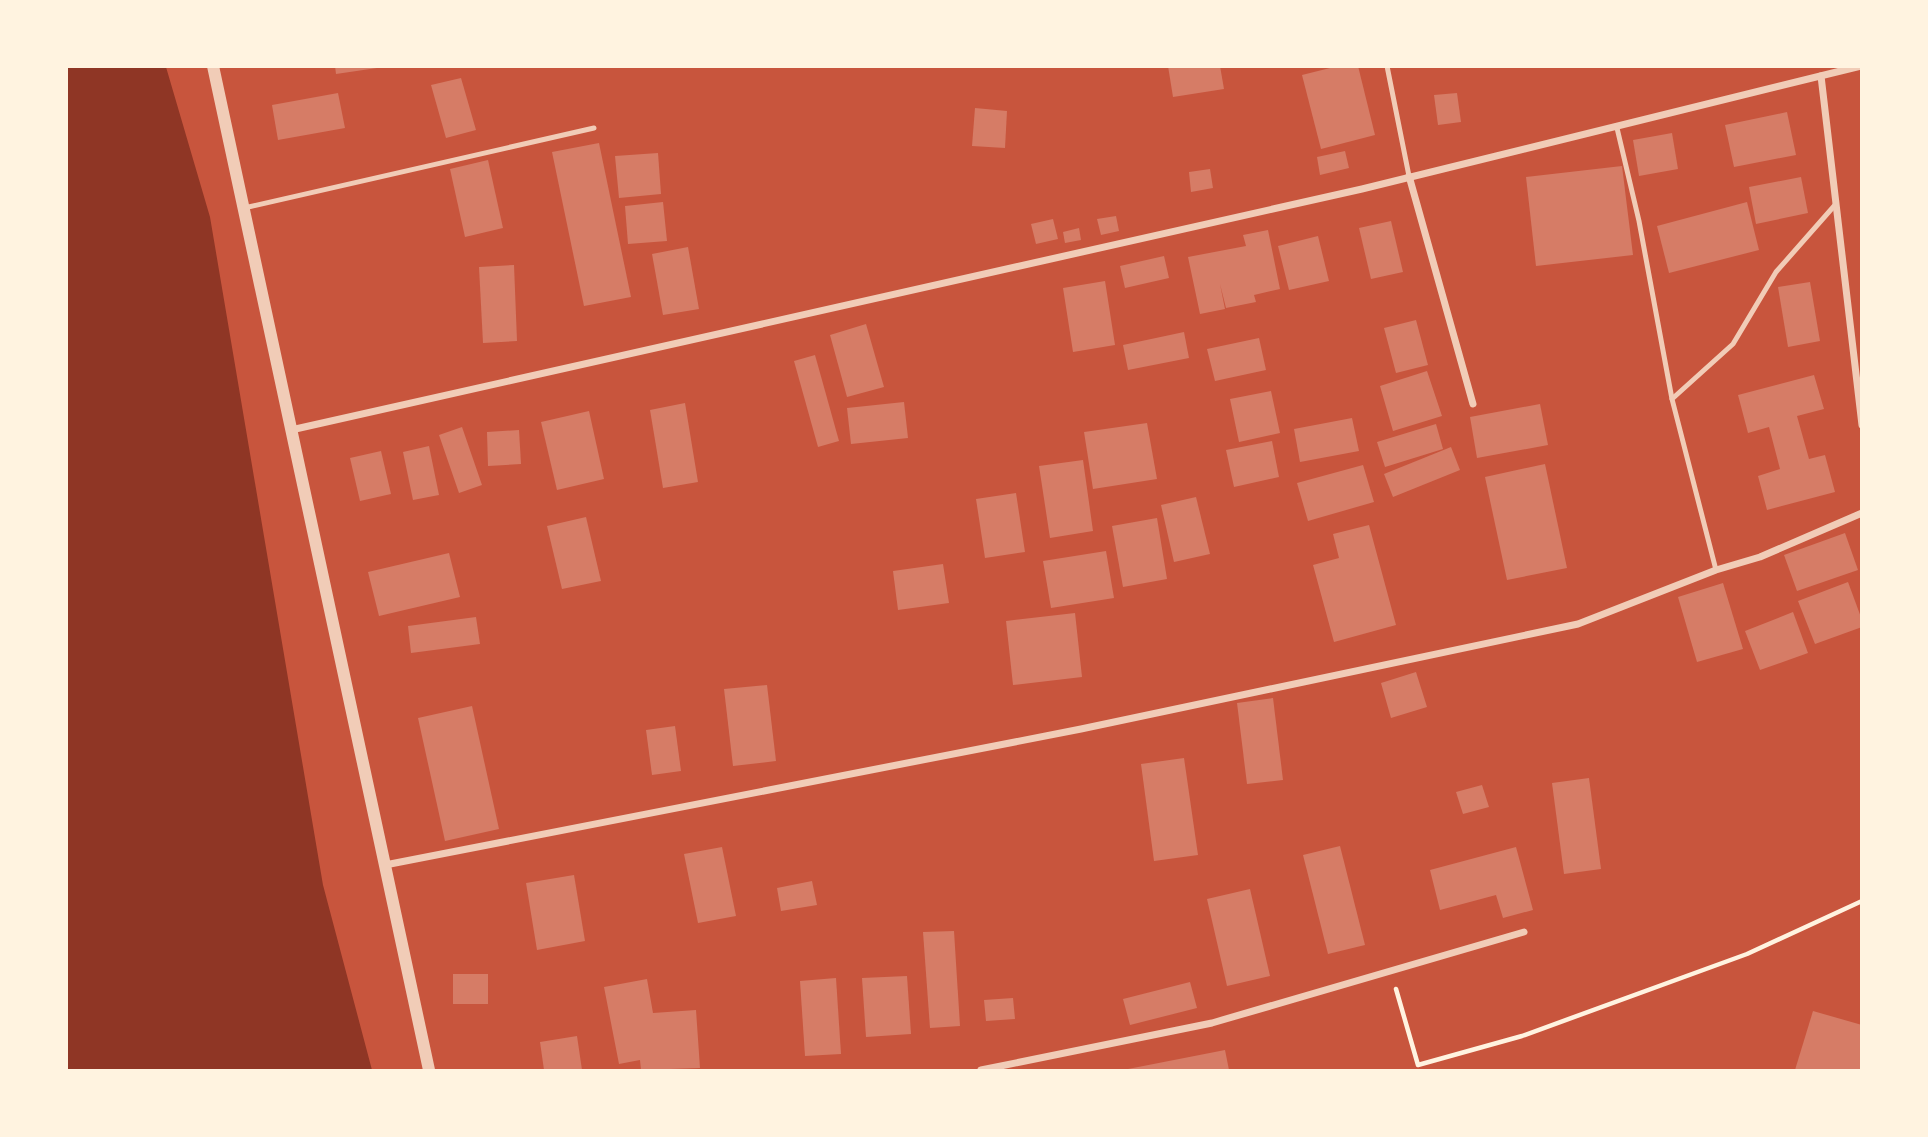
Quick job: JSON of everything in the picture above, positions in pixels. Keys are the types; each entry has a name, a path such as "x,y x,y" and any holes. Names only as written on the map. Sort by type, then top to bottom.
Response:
{"street":[{"path":"213,66 429,1070"},
{"path":"291,430 1349,192 1861,66"},
{"path":"1821,76 1861,425"},
{"path":"1409,176 1473,404"},
{"path":"385,865 1081,729 1578,624 1716,570 1759,557 1861,513"},
{"path":"981,1070 1212,1023 1524,932"}],"lane":[{"path":"1387,66 1409,176"},
{"path":"244,208 594,128"},
{"path":"1617,128 1639,221 1672,399 1716,570"},
{"path":"1672,399 1733,344 1776,272 1835,205"}],"path":[{"path":"1391,970 1418,1065 1522,1036 1747,954 1861,901"}],"shaded area":[{"path":"66,67 166,67 210,217 323,885 372,1070 67,1070"}],"building":[{"path":"335,66 377,66 377,68 336,74"},
{"path":"1168,66 1220,66 1224,89 1173,97"},
{"path":"1338,66 1358,66 1375,135 1321,149 1302,75"},
{"path":"461,78 476,130 446,138 431,85"},
{"path":"338,93 345,128 278,140 272,105"},
{"path":"1457,93 1461,122 1438,125 1434,95"},
{"path":"975,108 1007,111 1005,148 972,146"},
{"path":"1787,112 1796,155 1734,167 1725,125"},
{"path":"1672,133 1678,169 1639,176 1633,140"},
{"path":"599,143 631,297 584,306 552,152"},
{"path":"1345,151 1349,168 1320,175 1317,157"},
{"path":"658,153 661,194 619,198 615,156"},
{"path":"488,160 503,228 465,237 450,169"},
{"path":"1622,166 1633,255 1536,266 1526,177"},
{"path":"1210,169 1213,188 1191,192 1189,172"},
{"path":"1801,177 1808,213 1756,224 1749,187"},
{"path":"663,202 667,241 628,244 625,206"},
{"path":"1747,202 1759,250 1669,273 1657,226"},
{"path":"1116,216 1119,231 1101,235 1097,219"},
{"path":"1053,219 1058,239 1036,244 1031,224"},
{"path":"1391,221 1403,272 1371,279 1359,228"},
{"path":"1079,228 1081,240 1065,243 1063,232"},
{"path":"1268,230 1280,289 1254,295 1256,302 1226,308 1220,284 1225,309 1200,314 1188,257 1246,246 1243,235"},
{"path":"1318,236 1329,281 1289,290 1278,246"},
{"path":"688,247 699,309 663,315 652,254"},
{"path":"1164,256 1169,278 1125,288 1120,266"},
{"path":"514,265 517,341 483,343 479,267"},
{"path":"1105,281 1115,345 1073,352 1063,288"},
{"path":"1810,282 1820,341 1788,347 1778,287"},
{"path":"1416,320 1428,365 1396,373 1384,328"},
{"path":"866,324 884,387 847,397 830,335"},
{"path":"1184,332 1189,358 1128,370 1123,345"},
{"path":"1259,338 1266,370 1215,381 1207,349"},
{"path":"815,355 839,441 818,447 794,361"},
{"path":"1427,371 1442,416 1393,431 1380,386"},
{"path":"1814,375 1824,409 1797,416 1809,459 1825,455 1835,492 1767,510 1758,476 1780,469 1769,427 1748,433 1738,395"},
{"path":"1271,391 1280,433 1239,442 1230,399"},
{"path":"904,402 908,438 851,444 847,408"},
{"path":"685,403 698,482 663,488 650,410"},
{"path":"1540,404 1548,445 1477,458 1470,417"},
{"path":"589,411 604,479 557,490 541,422"},
{"path":"1352,418 1359,451 1300,462 1294,429"},
{"path":"1147,423 1157,479 1093,489 1084,432"},
{"path":"1436,424 1443,449 1385,467 1377,442"},
{"path":"462,427 482,485 459,493 439,435"},
{"path":"519,430 521,464 488,466 487,432"},
{"path":"1272,441 1279,477 1234,487 1226,450"},
{"path":"429,446 439,495 413,500 403,452"},
{"path":"1451,447 1460,470 1393,497 1384,474"},
{"path":"381,451 391,494 360,501 350,458"},
{"path":"1083,460 1093,531 1050,538 1039,466"},
{"path":"1545,464 1567,568 1507,580 1485,477"},
{"path":"1363,465 1374,502 1308,521 1297,483"},
{"path":"1016,493 1025,552 985,558 976,499"},
{"path":"1196,497 1210,554 1174,562 1161,505"},
{"path":"586,517 601,581 562,589 547,526"},
{"path":"1157,518 1167,579 1123,587 1112,526"},
{"path":"1369,525 1396,625 1334,642 1313,565 1339,558 1333,534"},
{"path":"1845,533 1858,570 1797,591 1784,555"},
{"path":"1106,551 1114,598 1051,608 1043,561"},
{"path":"449,553 460,597 379,616 368,572"},
{"path":"943,564 949,603 898,610 893,571"},
{"path":"1848,582 1862,627 1815,644 1798,601"},
{"path":"1723,583 1743,649 1697,662 1678,597"},
{"path":"1793,612 1808,653 1760,670 1745,631"},
{"path":"1075,613 1082,677 1013,685 1006,621"},
{"path":"476,617 480,644 411,653 408,626"},
{"path":"1416,672 1427,707 1391,718 1381,683"},
{"path":"767,685 776,761 733,766 724,689"},
{"path":"1273,698 1283,780 1247,784 1237,703"},
{"path":"472,706 499,829 445,841 418,718"},
{"path":"675,726 681,771 652,775 646,730"},
{"path":"1184,758 1198,855 1154,861 1141,764"},
{"path":"1589,778 1601,869 1564,874 1552,783"},
{"path":"1482,785 1489,807 1463,814 1456,792"},
{"path":"1340,846 1365,945 1328,954 1303,855"},
{"path":"722,847 736,916 698,923 684,854"},
{"path":"1516,847 1533,910 1503,918 1496,895 1440,910 1430,870"},
{"path":"574,875 585,941 537,950 526,883"},
{"path":"812,881 817,905 781,911 777,888"},
{"path":"1250,889 1270,976 1227,986 1207,899"},
{"path":"954,931 960,1026 930,1028 923,932"},
{"path":"453,974 488,974 488,1004 453,1004"},
{"path":"907,976 911,1034 866,1037 862,978"},
{"path":"836,978 841,1054 805,1056 800,981"},
{"path":"647,979 653,1013 696,1010 700,1068 641,1070 640,1060 619,1064 604,987"},
{"path":"1190,982 1197,1008 1130,1025 1123,999"},
{"path":"1013,998 1015,1019 986,1021 984,1000"},
{"path":"1813,1011 1862,1025 1862,1070 1795,1070"},
{"path":"577,1036 582,1070 544,1070 540,1042"},
{"path":"1225,1050 1229,1070 1128,1070 1128,1069"}]}
